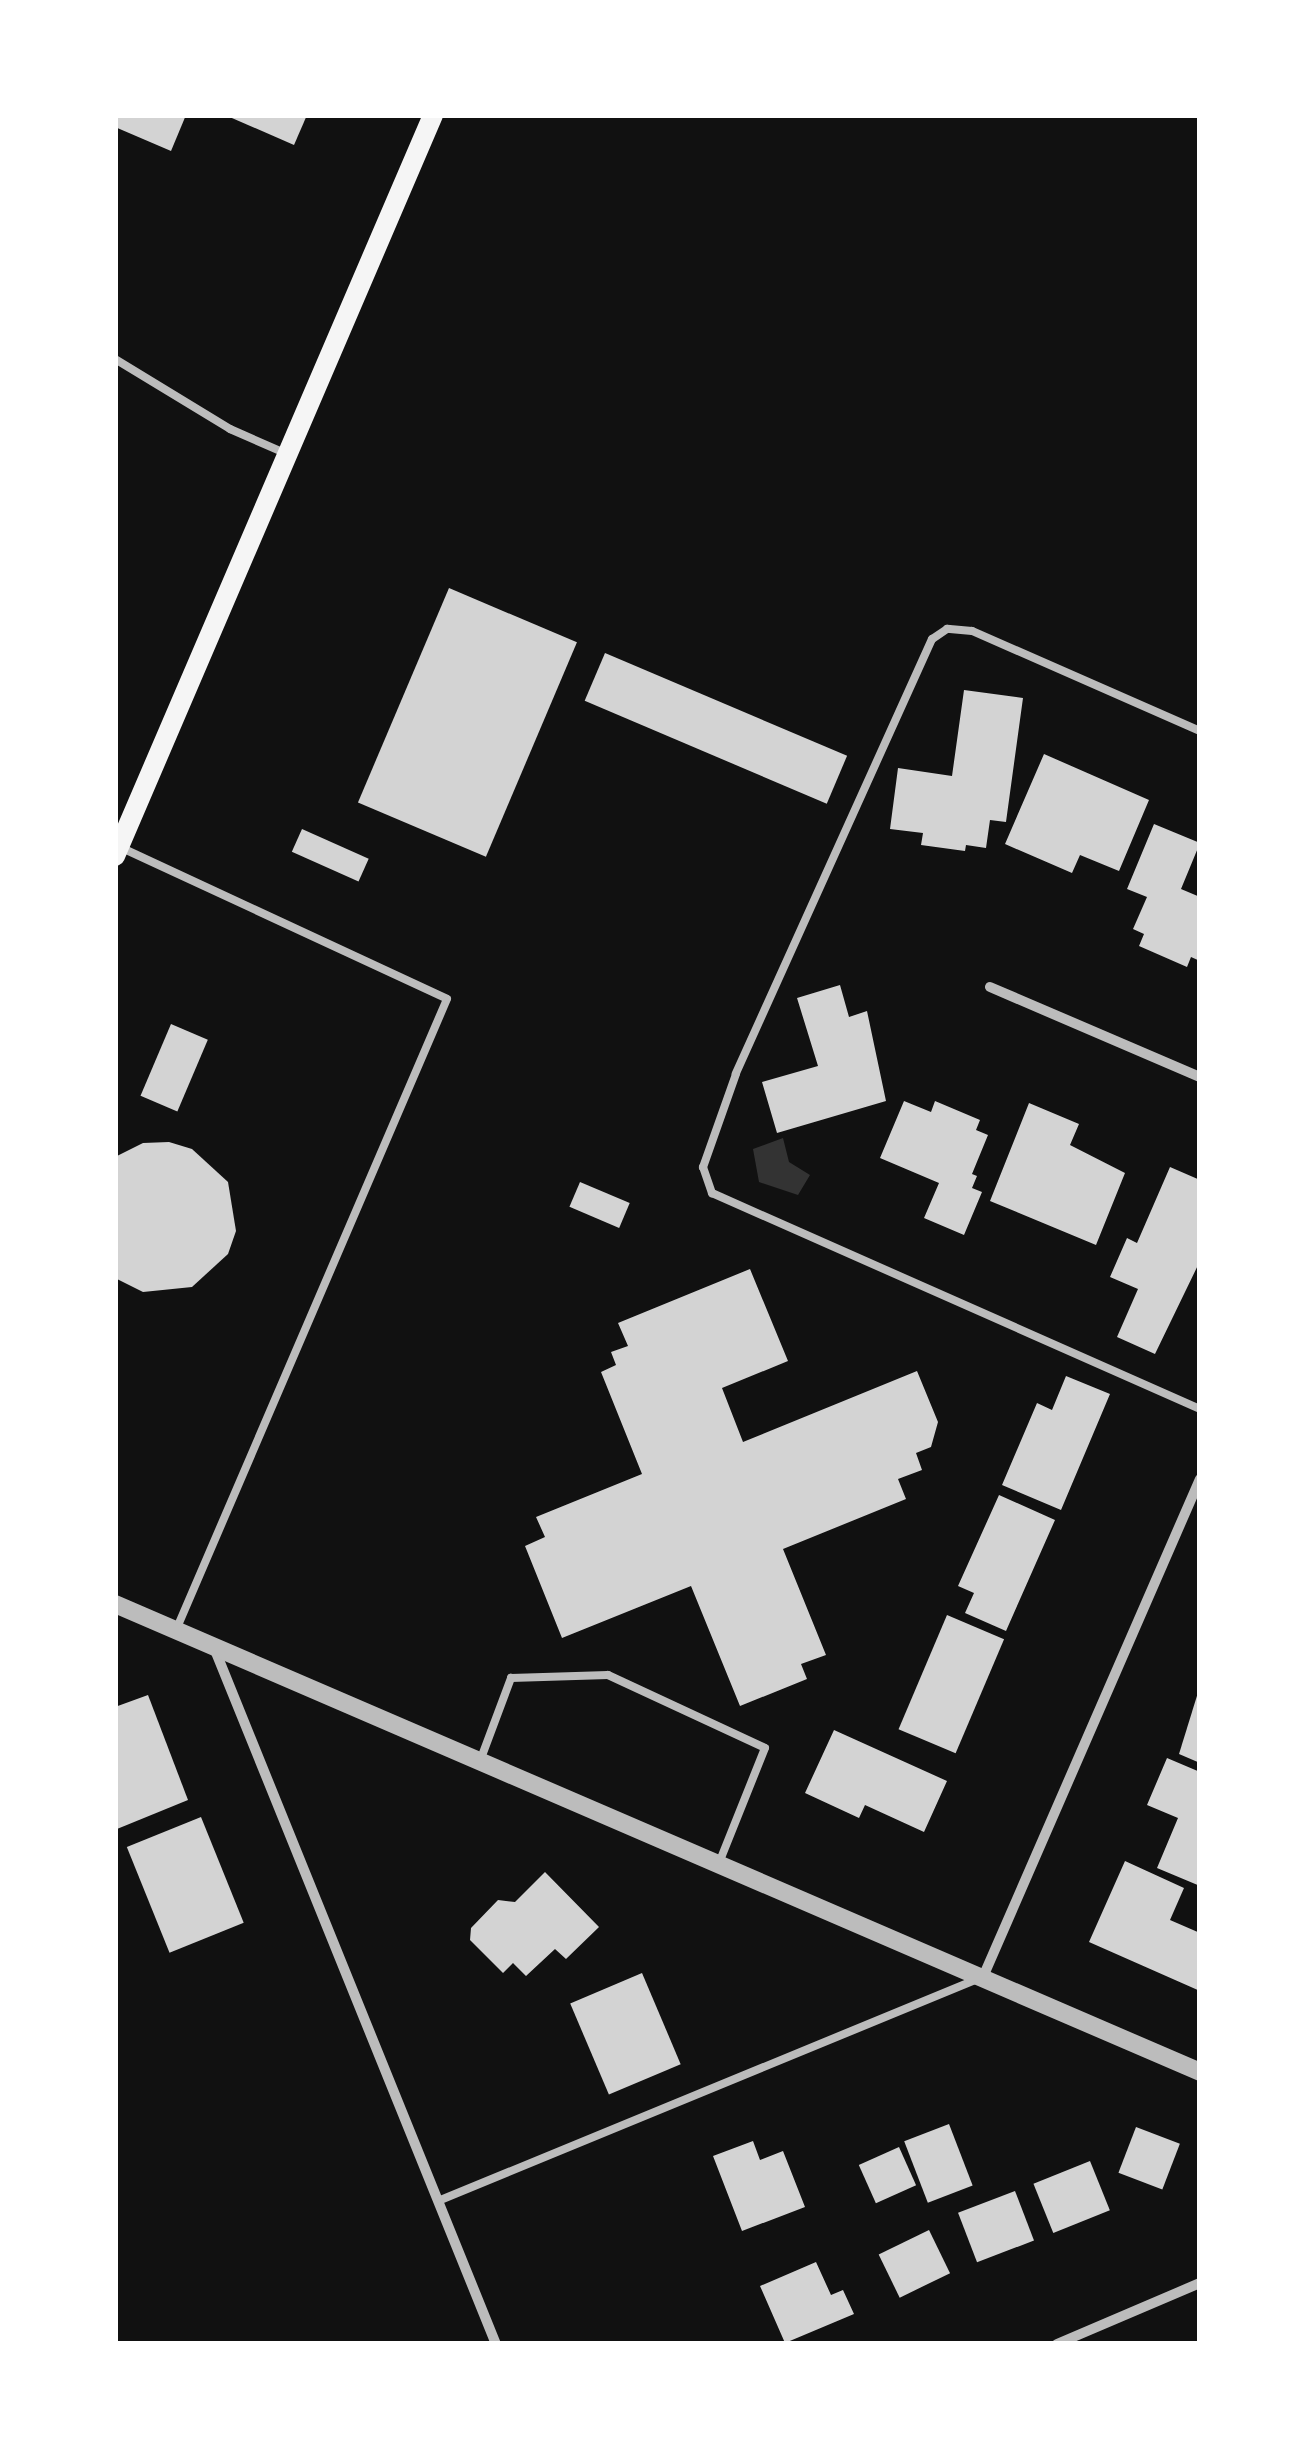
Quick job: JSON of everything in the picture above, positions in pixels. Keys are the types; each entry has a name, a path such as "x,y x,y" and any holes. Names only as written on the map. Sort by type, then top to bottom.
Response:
{"main road":[{"path":"117,851 291,456 433,115"}],"street":[{"path":"990,987 1200,1077"},
{"path":"983,1977 1200,1479"},
{"path":"115,1604 1200,2072"},
{"path":"214,1646 496,2344"},
{"path":"1057,2344 1200,2283"}],"lane":[{"path":"115,359 230,429 291,456"},
{"path":"1200,731 972,631 947,629 932,640 736,1074 703,1166 712,1193 1200,1409"},
{"path":"117,851 447,999 176,1630"},
{"path":"480,1761 511,1678 608,1675 765,1748 718,1864"},
{"path":"438,2200 983,1977"}],"shaded area":[{"path":"783,1138 789,1162 810,1175 798,1195 759,1182 753,1149"}],"building":[{"path":"115,115 186,115 171,151 115,127"},
{"path":"225,115 307,115 294,145"},
{"path":"449,588 577,642 486,857 358,802"},
{"path":"605,653 847,756 827,804 585,701"},
{"path":"964,690 1023,698 1006,822 990,820 986,848 966,845 965,851 921,845 923,833 890,829 898,768 952,776"},
{"path":"1044,754 1149,800 1119,871 1080,855 1072,873 1005,844"},
{"path":"1154,824 1200,843 1181,889 1200,897 1200,961 1191,957 1187,967 1139,946 1144,934 1133,929 1147,897 1127,889"},
{"path":"302,829 369,859 359,882 292,852"},
{"path":"840,985 849,1017 867,1011 886,1101 777,1133 762,1082 818,1066 797,998"},
{"path":"171,1024 208,1040 177,1111 141,1096"},
{"path":"904,1101 931,1112 935,1101 980,1120 976,1130 988,1135 972,1174 977,1176 972,1188 982,1192 964,1235 924,1218 939,1183 880,1158"},
{"path":"1029,1103 1079,1124 1070,1145 1125,1173 1096,1245 990,1201"},
{"path":"169,1142 192,1149 228,1182 236,1231 228,1254 192,1287 143,1292 115,1278 115,1157 143,1143"},
{"path":"1170,1167 1200,1180 1200,1261 1155,1354 1117,1337 1138,1289 1110,1277 1127,1238 1137,1243"},
{"path":"580,1182 630,1203 619,1228 569,1207"},
{"path":"750,1269 788,1361 722,1388 743,1442 917,1371 938,1422 931,1447 916,1453 922,1470 898,1479 906,1499 783,1549 826,1655 801,1664 807,1679 740,1706 691,1586 562,1638 525,1546 545,1537 536,1517 642,1474 601,1372 616,1365 611,1352 628,1346 618,1323"},
{"path":"1066,1376 1110,1394 1061,1510 1002,1485 1037,1403 1052,1410"},
{"path":"999,1495 1055,1520 1006,1631 965,1613 974,1593 958,1586"},
{"path":"947,1615 1004,1639 956,1753 899,1729"},
{"path":"1200,1686 1200,1763 1179,1754"},
{"path":"148,1695 188,1800 117,1829 115,1707"},
{"path":"834,1730 947,1781 924,1832 865,1805 859,1818 805,1793"},
{"path":"1167,1758 1200,1772 1200,1886 1157,1868 1178,1818 1147,1805"},
{"path":"201,1817 244,1923 170,1953 127,1847"},
{"path":"1125,1861 1184,1888 1170,1920 1200,1933 1200,1991 1089,1942"},
{"path":"545,1872 599,1927 566,1959 555,1949 526,1976 513,1963 503,1973 470,1940 471,1928 498,1900 515,1902"},
{"path":"642,1973 681,2064 609,2095 570,2003"},
{"path":"949,2124 973,2186 928,2203 904,2141"},
{"path":"1136,2127 1180,2144 1162,2190 1118,2173"},
{"path":"753,2141 760,2160 783,2151 805,2207 742,2231 713,2156"},
{"path":"899,2147 916,2185 876,2203 859,2165"},
{"path":"1090,2161 1110,2210 1053,2233 1033,2184"},
{"path":"1015,2191 1034,2240 977,2262 958,2213"},
{"path":"929,2230 950,2273 900,2298 879,2255"},
{"path":"816,2262 831,2295 843,2290 854,2314 785,2343 760,2286"}]}
